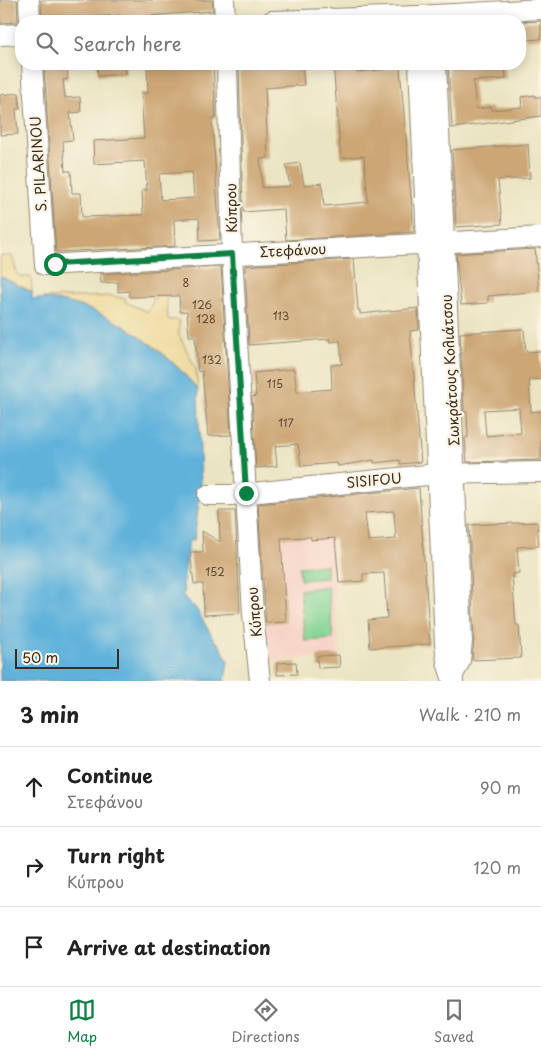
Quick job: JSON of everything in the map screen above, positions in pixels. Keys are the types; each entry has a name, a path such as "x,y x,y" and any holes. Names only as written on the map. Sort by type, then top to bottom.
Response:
{"street":[{"path":"29,0 30,15"},
{"path":"224,0 225,15"},
{"path":"374,15 541,8"},
{"path":"0,35 15,34"},
{"name":"S. PILARINOU","path":"32,70 45,265"},
{"name":"Κύπρου","path":"227,70 232,254 246,493 260,681"},
{"name":"Σωκράτους Κολιάτσου","path":"420,70 434,243 446,474 462,641 460,661 453,678"},
{"name":"Σωκράτους Κολιάτσου","path":"434,243 436,70"},
{"name":"Στεφάνου","path":"45,265 541,237"},
{"name":"SISIFOU","path":"208,495 446,474 541,472"}],"shaded area":[{"path":"336,493 338,538 331,539 339,655 269,662 257,497"}],"green space":[{"path":"326,565 327,578 300,580 299,567"},
{"path":"328,586 333,639 305,641 300,590"}],"sand":[{"path":"0,256 12,256 17,274 21,277 31,277 32,292 0,276"},
{"path":"112,296 126,299 125,302 148,312 155,296 166,296 168,320 179,320 179,335 196,369 198,390 166,356 129,330 88,311 43,298"}],"water":[{"path":"0,276 32,292 32,299 55,300 79,306 102,315 124,327 165,356 198,390 201,487 194,540 189,540 183,586 185,592 182,593 188,603 195,607 228,661 225,681 0,681"}],"building":[{"path":"0,0 17,0 18,15 15,15 15,22 0,23"},
{"path":"41,0 212,0 213,11 161,15 42,15"},
{"path":"541,21 541,39 526,40 526,22"},
{"path":"44,70 67,70 68,79 63,80 65,98 80,97 81,112 70,113 73,140 63,141 65,171 71,171 72,193 81,193 82,217 143,215 142,190 147,190 145,161 94,164 93,141 144,138 141,93 148,93 147,70 213,70 216,118 212,118 220,240 200,241 199,218 174,220 175,246 56,252","holes":["192,172 194,198 161,200 159,174"]},
{"path":"98,70 126,70 126,74 98,76"},
{"path":"239,70 303,70 304,85 265,88 268,158 260,159 262,188 290,186 286,165 300,163 304,185 322,183 324,206 368,202 364,156 341,158 334,70 356,70 356,72 400,70 414,232 286,240 284,209 243,212"},
{"path":"448,70 505,70 506,79 473,81 476,109 492,107 492,110 522,107 521,97 535,95 535,97 541,97 541,116 452,128"},
{"path":"19,93 20,109 16,109 18,134 0,135 0,95"},
{"path":"528,144 530,178 498,180 502,224 456,227 452,150"},
{"path":"535,249 539,291 488,296 488,303 461,305 456,254"},
{"path":"354,259 358,310 360,310 360,314 418,308 419,330 410,331 421,462 400,464 400,460 374,463 374,460 338,466 337,463 301,466 298,444 275,446 277,466 256,468 252,397 256,396 254,373 294,369 297,392 332,389 331,365 342,364 340,341 330,342 330,339 249,345 245,266"},
{"path":"221,267 231,435 208,436 202,371 198,372 195,336 189,336 187,311 180,312 179,296 129,297 129,291 118,292 118,282 101,283 100,274"},
{"path":"524,329 526,352 541,351 541,379 529,380 531,412 541,411 541,460 467,462 465,438 468,437 467,412 464,412 460,333","holes":["519,408 521,433 486,436 484,410"]},
{"path":"419,488 430,644 370,648 368,620 387,618 384,573 363,574 363,581 339,583 335,538 311,540 311,537 281,538 286,622 266,623 258,504","holes":["394,511 396,539 368,541 365,513"]},
{"path":"219,511 235,511 240,613 204,615 203,584 194,584 190,552 203,552 202,531 220,542"},
{"path":"537,522 539,546 517,547 519,573 512,574 516,625 519,625 521,658 472,660 474,640 469,525"},
{"path":"339,655 340,667 318,668 317,656"},
{"path":"296,662 297,674 277,675 277,663"}],"route":[{"path":"55,264 232,254 246,493"}]}
